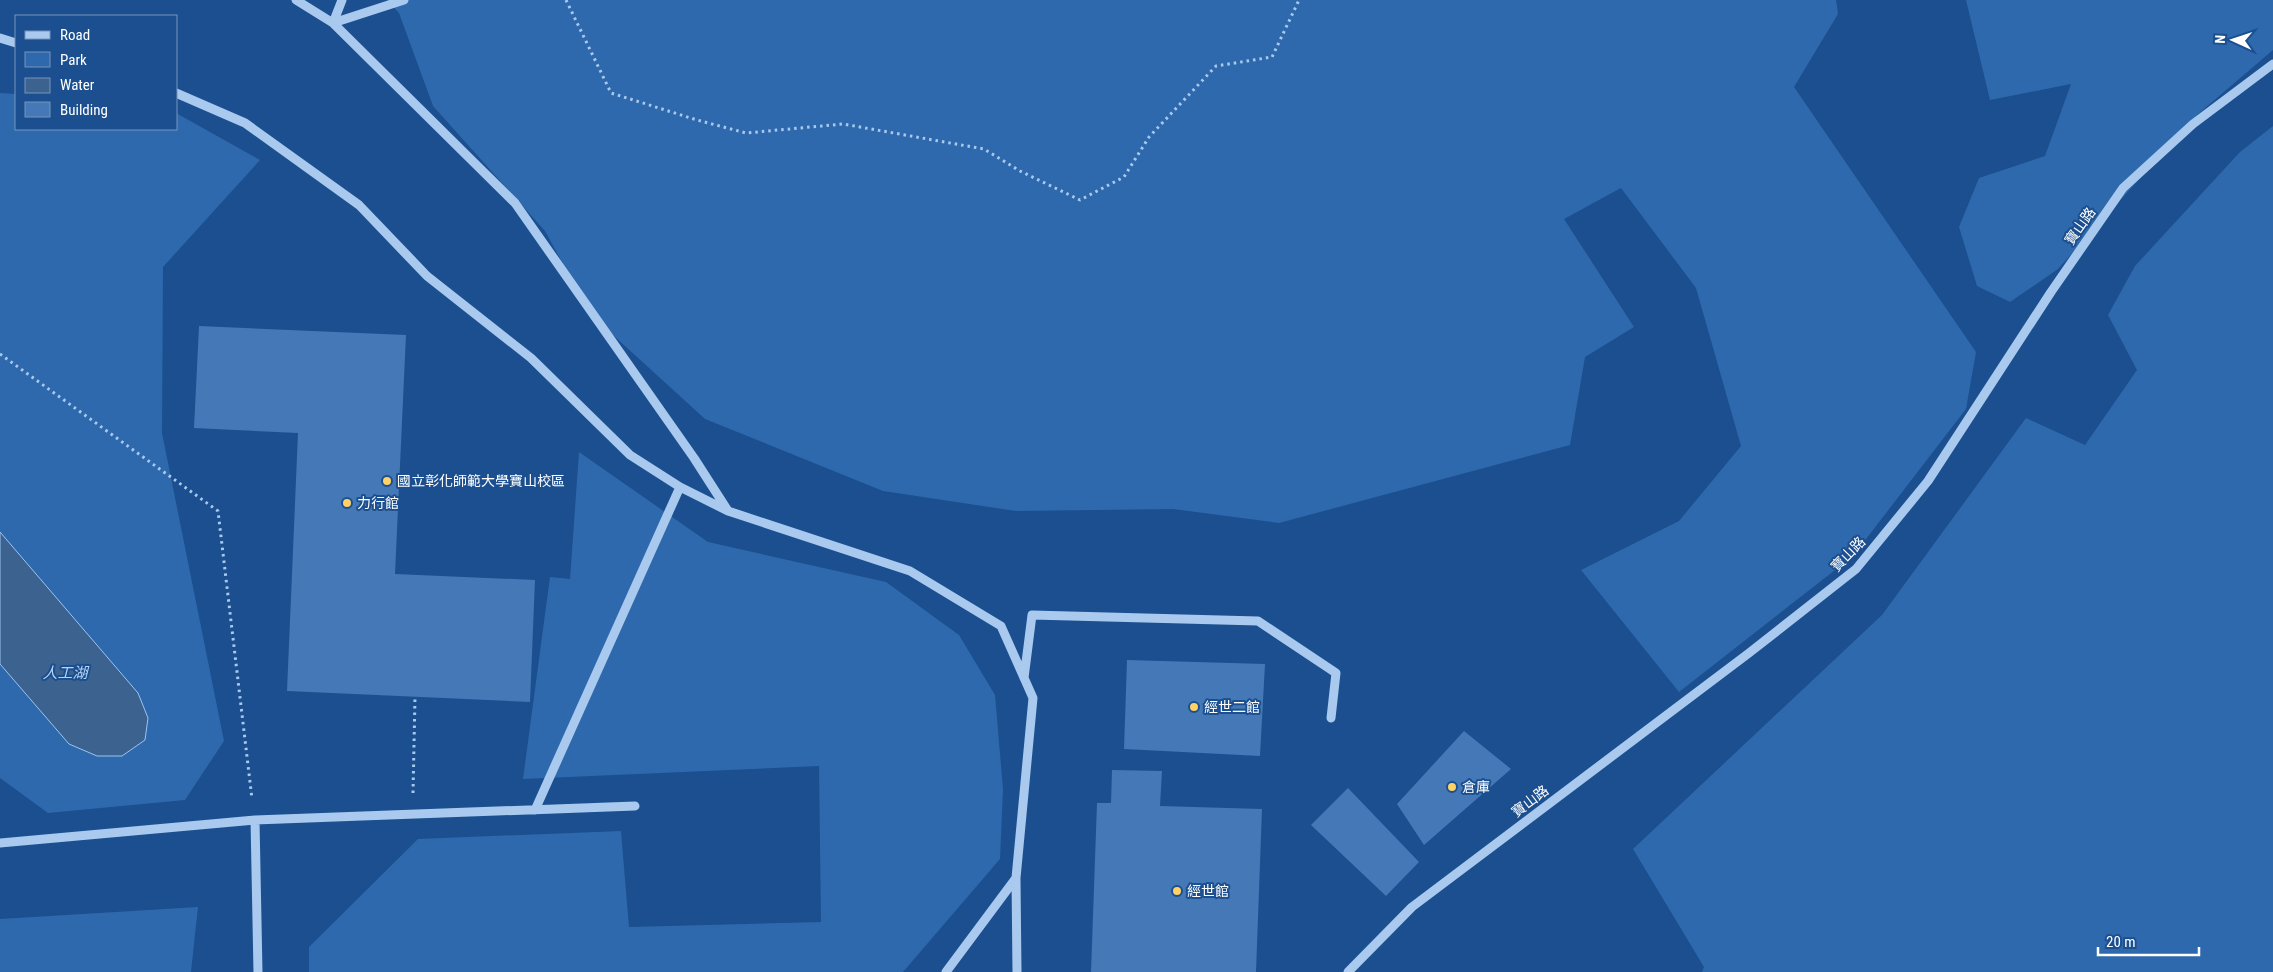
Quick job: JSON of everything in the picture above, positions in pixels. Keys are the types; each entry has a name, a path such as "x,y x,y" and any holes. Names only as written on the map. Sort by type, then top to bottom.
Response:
{"street":[{"path":"296,0 333,23 515,203 694,458 728,511"},
{"path":"333,23 342,0"},
{"path":"333,23 404,0"},
{"path":"0,38 15,43"},
{"name":"寶山路","path":"1348,972 1412,907 1856,570 1928,481 2051,292 2123,188 2193,124 2273,64"},
{"path":"178,94 245,123 359,205 427,276 531,358 630,455 680,487 728,511 910,571 1001,626 1033,698 1016,878 1017,972"},
{"path":"535,810 680,487"},
{"path":"1024,678 1032,615 1258,621 1336,673 1331,718"},
{"path":"0,843 255,820 636,806"},
{"path":"255,820 258,972"},
{"path":"946,972 1016,878"}],"path":[{"path":"566,0 611,93 746,133 843,124 984,149 1020,171 1080,200 1124,177 1149,137 1216,66 1272,57 1299,0"},
{"path":"0,354 218,511 255,820"},
{"path":"412,814 415,697"}],"green space":[{"path":"387,0 1836,0 1838,14 1794,87 1976,352 1966,409 1853,556 1679,692 1581,570 1679,521 1741,446 1696,288 1621,188 1564,219 1634,327 1585,357 1570,445 1279,523 1173,509 1016,511 883,491 705,419 591,315 545,231 433,106 399,13"},
{"path":"1966,0 2273,0 2273,50 2198,114 2058,269 2010,302 1977,286 1959,227 1979,178 2045,156 2071,84 1990,100"},
{"path":"0,93 15,94 15,130 178,130 178,114 260,160 163,267 162,433 224,741 185,800 48,813 0,778"},
{"path":"2273,126 2273,972 1702,972 1704,967 1633,849 1882,615 2026,418 2085,445 2137,370 2108,315 2135,266 2240,152"},
{"path":"579,452 708,542 886,582 959,635 995,695 1003,789 1000,859 903,972 309,972 309,947 418,839 621,831 629,927 821,922 819,766 523,779 550,577 570,579"},
{"path":"198,907 191,972 0,972 0,919"}],"water":[{"name":"人工湖","path":"0,532 138,693 148,718 145,740 122,756 97,756 69,744 0,664"}],"building":[{"name":"力行館","path":"199,326 406,335 395,574 535,580 530,702 287,691 298,433 194,428"},
{"name":"經世二館","path":"1127,660 1265,664 1260,756 1124,749"},
{"name":"倉庫","path":"1464,731 1511,769 1424,845 1397,804"},
{"name":"經世館","path":"1112,770 1162,771 1160,806 1262,809 1256,972 1091,972 1097,803 1111,803"},
{"path":"1348,788 1419,862 1386,896 1311,825"}],"place":[{"name":"國立彰化師範大學寶山校區","path":"387,481"},
{"name":"力行館","path":"347,503"},
{"name":"經世二館","path":"1194,707"},
{"name":"倉庫","path":"1452,787"},
{"name":"經世館","path":"1177,891"}]}
